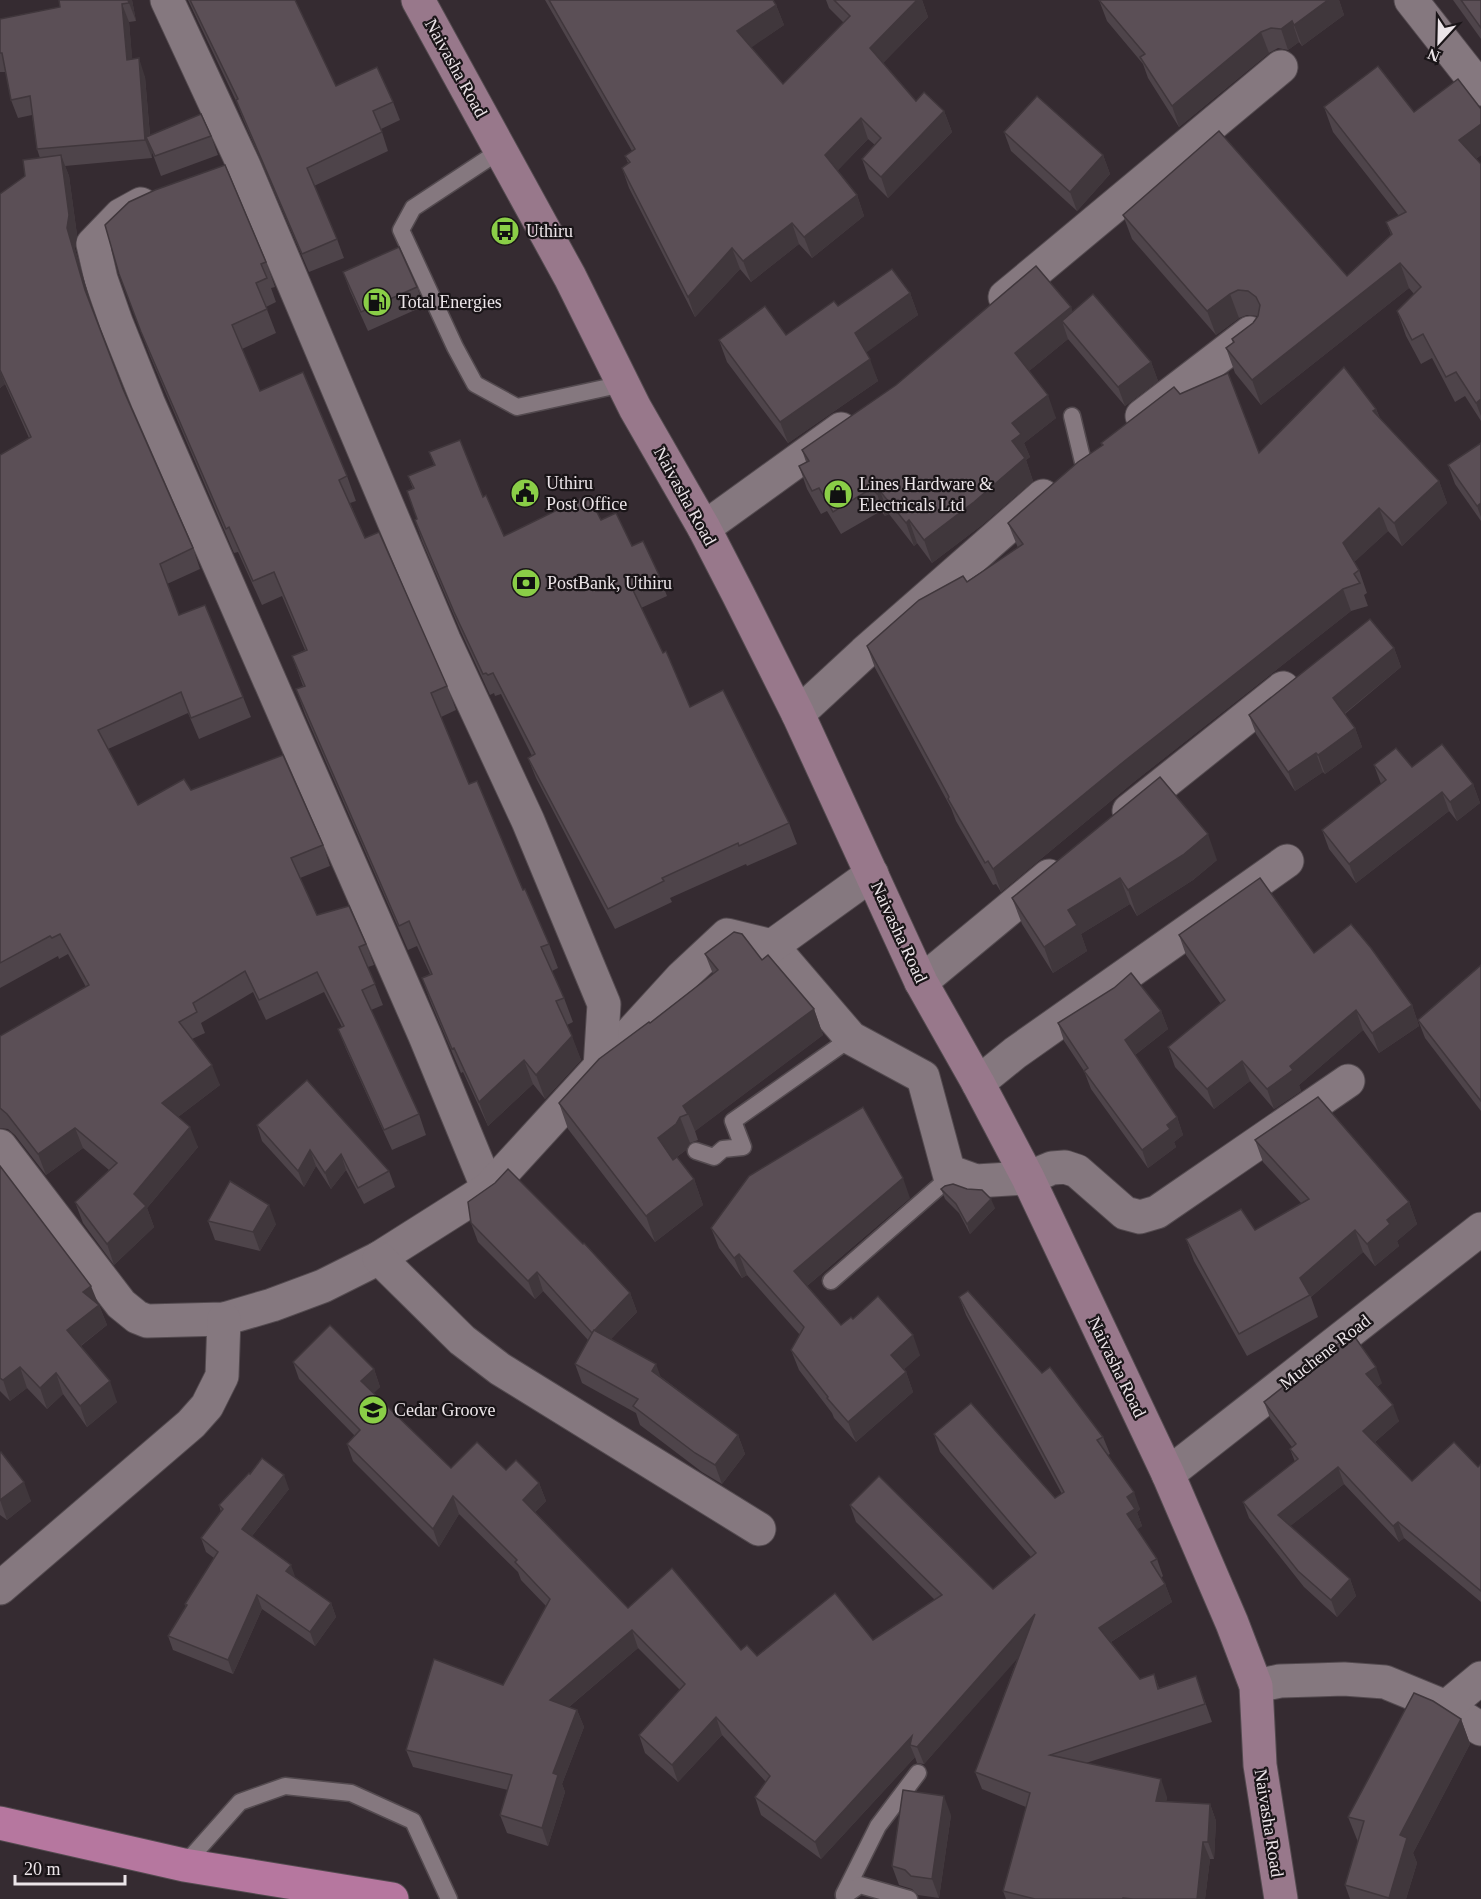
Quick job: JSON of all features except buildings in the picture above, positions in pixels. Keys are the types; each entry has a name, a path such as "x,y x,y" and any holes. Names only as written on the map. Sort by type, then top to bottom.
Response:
{"highway":[{"path":"0,1822 184,1865 392,1899"}],"main road":[{"name":"Naivasha Road","path":"418,0 570,277 623,384 704,528 798,714 921,982 1028,1178 1168,1474 1232,1623 1256,1686 1260,1765 1281,1899"}],"street":[{"path":"167,0 244,166 444,640 528,821 604,1004 600,1068"},
{"path":"1411,0 1481,89"},
{"path":"983,317 1281,67"},
{"path":"212,177 244,166"},
{"path":"170,193 142,203 121,215 93,244 101,279 116,322 216,561 424,1036 488,1189"},
{"path":"798,714 864,652 1083,462 1250,333"},
{"path":"704,528 864,413"},
{"path":"1102,832 1306,670"},
{"path":"921,982 1076,854"},
{"path":"978,1083 1015,1053 1287,861"},
{"path":"772,946 872,874"},
{"path":"0,1146 129,1312 147,1321 224,1319 272,1305 323,1286 378,1258 488,1189 682,977 727,935 772,946 851,1038 923,1077 950,1176"},
{"path":"950,1176 951,1172 976,1181 1028,1178 1052,1168 1065,1167 1077,1171 1125,1213 1140,1217 1158,1212 1348,1081"},
{"name":"Muchene Road","path":"1168,1474 1481,1229"},
{"path":"378,1258 462,1340 500,1370 759,1529"},
{"path":"0,1588 191,1424 207,1406 222,1376 224,1319"},
{"path":"1446,1707 1481,1678"},
{"path":"1256,1686 1280,1681 1344,1679 1385,1682 1446,1707 1481,1729"}],"lane":[{"path":"501,150 413,208 401,230 455,347 475,384 517,407 623,384"},
{"path":"1072,416 1083,462"},
{"path":"696,1151 714,1157 723,1149 743,1147 733,1121 851,1038"},
{"path":"831,1281 950,1176"},
{"path":"843,1897 878,1826 918,1773"},
{"path":"184,1865 240,1802 285,1786 351,1793 413,1821 449,1899"},
{"path":"843,1897 861,1885 909,1899"}],"place":[{"name":"Uthiru","path":"505,231"},
{"name":"Total Energies","path":"377,302"},
{"name":"Uthiru Post Office","path":"525,493"},
{"name":"Lines Hardware & Electricals Ltd","path":"838,494"},
{"name":"PostBank, Uthiru","path":"526,583"},
{"name":"Cedar Groove","path":"373,1410"}]}
